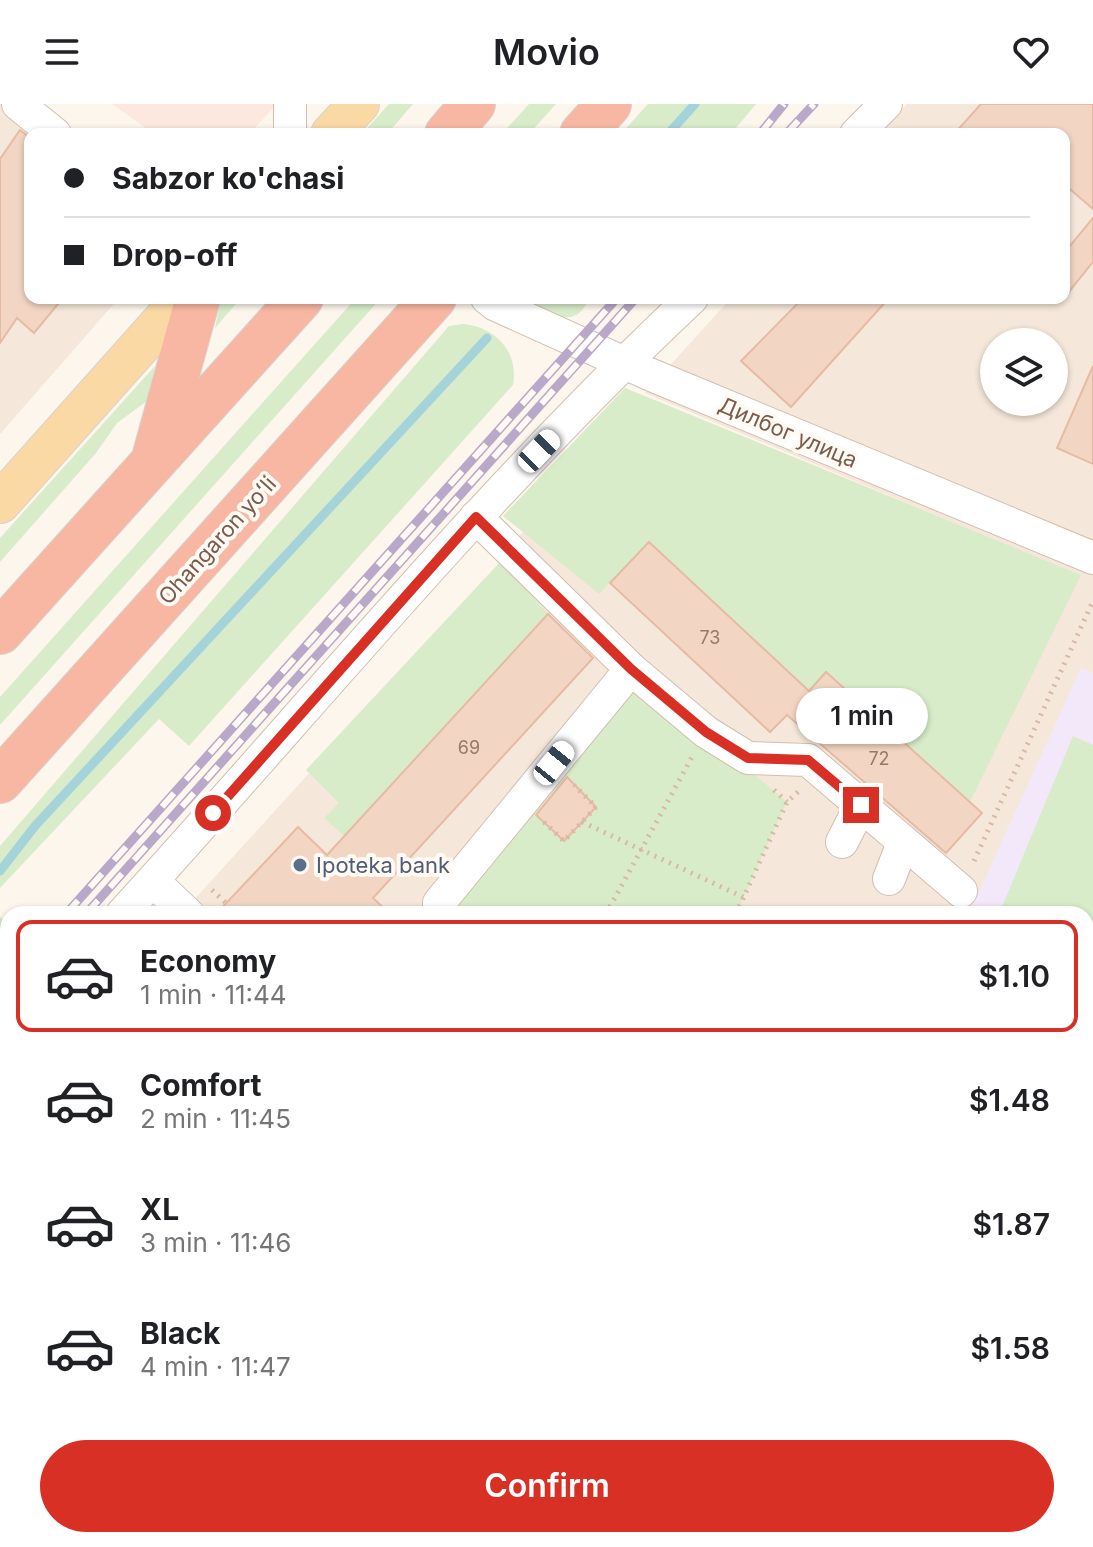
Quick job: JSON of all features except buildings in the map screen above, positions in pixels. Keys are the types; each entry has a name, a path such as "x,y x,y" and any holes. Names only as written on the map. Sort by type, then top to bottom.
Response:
{"highway":[{"path":"452,128 473,104"},
{"path":"587,128 609,104"},
{"path":"151,466 196,304"},
{"path":"0,632 296,304"},
{"name":"Ohangaron yoʻli","path":"0,781 429,304"}],"main road":[{"path":"337,128 359,104"},
{"path":"0,503 178,304"}],"street":[{"path":"18,104 48,128"},
{"path":"290,104 290,128"},
{"path":"862,128 886,104"},
{"name":"Дилбог улица","path":"495,304 623,362 1093,558"},
{"path":"130,906 476,517 623,362 686,304"},
{"path":"476,517 631,669 706,732 748,758 808,760 961,891"},
{"path":"439,906 631,669"},
{"path":"842,842 861,805"},
{"path":"889,879 903,843"},
{"path":"153,881 180,906"}],"path":[{"path":"961,891 1093,601"},
{"path":"610,906 706,732"},
{"path":"739,906 787,802 820,769"},
{"path":"582,822 743,897"}],"shaded area":[{"path":"0,104 29,104 29,128 24,128 24,304 114,304 0,434"},
{"path":"112,104 277,104 255,128 146,128"},
{"path":"907,104 1093,104 1093,906 188,906 501,562 625,388 924,510 645,393 726,304 1070,304 1070,128 885,128"},
{"path":"1081,668 1093,673 1093,906 973,906"}],"green space":[{"path":"389,104 413,104 392,128 367,128"},
{"path":"529,104 556,104 534,128 507,128"},
{"path":"648,104 756,104 736,128 626,128"},
{"path":"220,304 236,304 215,328"},
{"path":"351,304 376,304 0,725 0,697"},
{"path":"529,304 587,304 578,314 564,318"},
{"path":"463,324 486,330 503,343 512,362 513,385 189,746 159,719 0,888 0,846 449,326"},
{"path":"155,366 147,401 117,423 96,453 0,562 0,538"},
{"path":"625,388 1081,575 970,802 826,672 809,691 649,542 599,594 503,516"},
{"path":"501,561 548,614 344,836 324,818 339,803 306,770"},
{"path":"631,669 787,802 740,906 445,906"},
{"path":"1073,736 1093,745 1093,906 1002,906"}],"waterway":[{"path":"673,128 695,104"},
{"path":"0,871 35,826 487,338"}],"railway":[{"path":"765,128 784,104"},
{"path":"792,128 814,104"},
{"path":"73,906 612,304"},
{"path":"93,906 631,304"}],"place":[{"name":"Ipoteka bank","path":"300,865"}],"route":[{"path":"213,813 476,517 631,669 706,732 748,758 808,760 861,805"}]}
